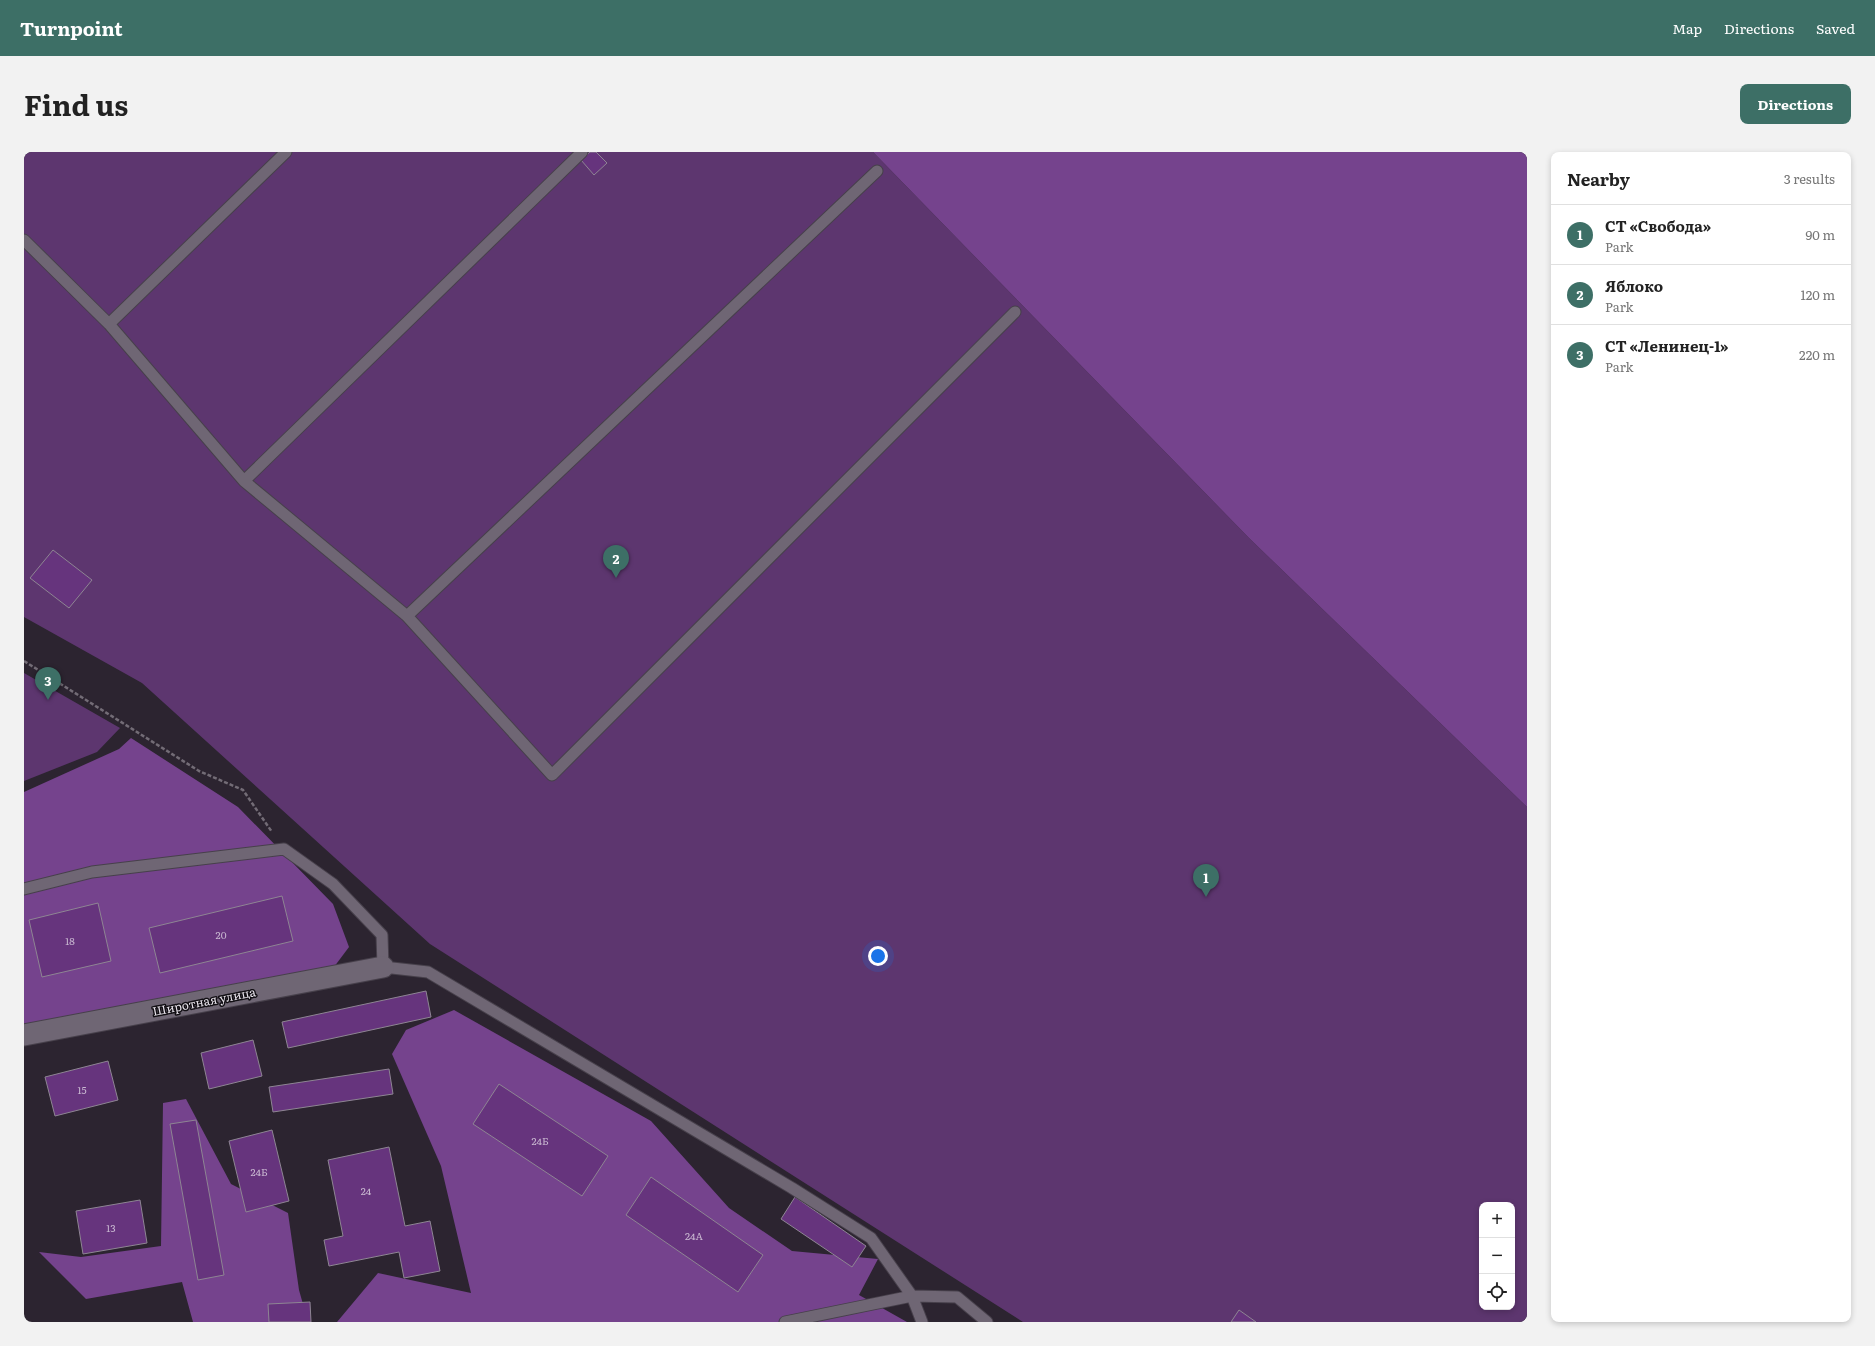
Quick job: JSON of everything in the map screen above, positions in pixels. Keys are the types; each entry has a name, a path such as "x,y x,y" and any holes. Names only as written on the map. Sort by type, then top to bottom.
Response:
{"street":[{"name":"Широтная улица","path":"24,1035 383,967"}],"lane":[{"path":"108,324 286,152"},
{"path":"244,481 582,152"},
{"path":"407,616 877,171"},
{"path":"24,240 108,324 244,481 407,616 552,775 1015,312"},
{"path":"24,888 92,872 284,849 333,884 382,935 383,967 428,972 792,1188 871,1238 912,1296 922,1322"},
{"path":"785,1322 912,1296 957,1297 987,1322"}],"path":[{"path":"24,661 199,771 243,790 284,849"}],"shaded area":[{"path":"24,152 873,152 1249,538 1527,807 1527,1322 1023,1322 430,944 142,683 24,617"},
{"path":"873,152 1527,152 1527,807 1249,538"},
{"path":"24,673 120,728 97,752 24,781"},
{"path":"131,738 238,807 333,904 349,947 334,967 24,1025 24,792 119,749"},
{"path":"454,1010 651,1121 729,1208 792,1251 878,1259 859,1295 907,1322 337,1322 378,1273 471,1293 441,1166 392,1054 406,1030"},
{"path":"186,1099 231,1184 288,1213 299,1290 308,1322 193,1322 182,1282 86,1299 39,1252 81,1257 161,1246 163,1103"}],"building":[{"path":"590,152 596,152 607,163 594,175 581,160"},
{"path":"53,550 92,580 69,608 30,578"},
{"path":"282,896 293,941 160,973 149,928"},
{"path":"98,903 111,961 42,977 29,920"},
{"path":"426,991 431,1017 288,1048 282,1022"},
{"path":"253,1040 262,1076 209,1089 201,1053"},
{"path":"108,1061 118,1100 55,1116 45,1077"},
{"path":"389,1069 393,1094 273,1112 269,1087"},
{"path":"499,1084 608,1156 582,1196 473,1124"},
{"path":"196,1120 224,1275 198,1280 170,1124"},
{"path":"272,1130 289,1201 246,1212 229,1141"},
{"path":"389,1147 405,1226 430,1221 440,1271 404,1278 399,1252 329,1266 324,1240 343,1236 328,1160"},
{"path":"651,1177 763,1255 738,1292 626,1215"},
{"path":"795,1197 866,1246 852,1267 781,1219"},
{"path":"140,1200 147,1243 83,1254 76,1211"},
{"path":"310,1302 311,1322 269,1322 268,1304"},
{"path":"1239,1310 1256,1322 1231,1322"}],"place":[{"name":"Яблоко","path":"616,578"},
{"name":"СТ «Ленинец-1»","path":"48,700"},
{"name":"СТ «Свобода»","path":"1206,897"}]}
